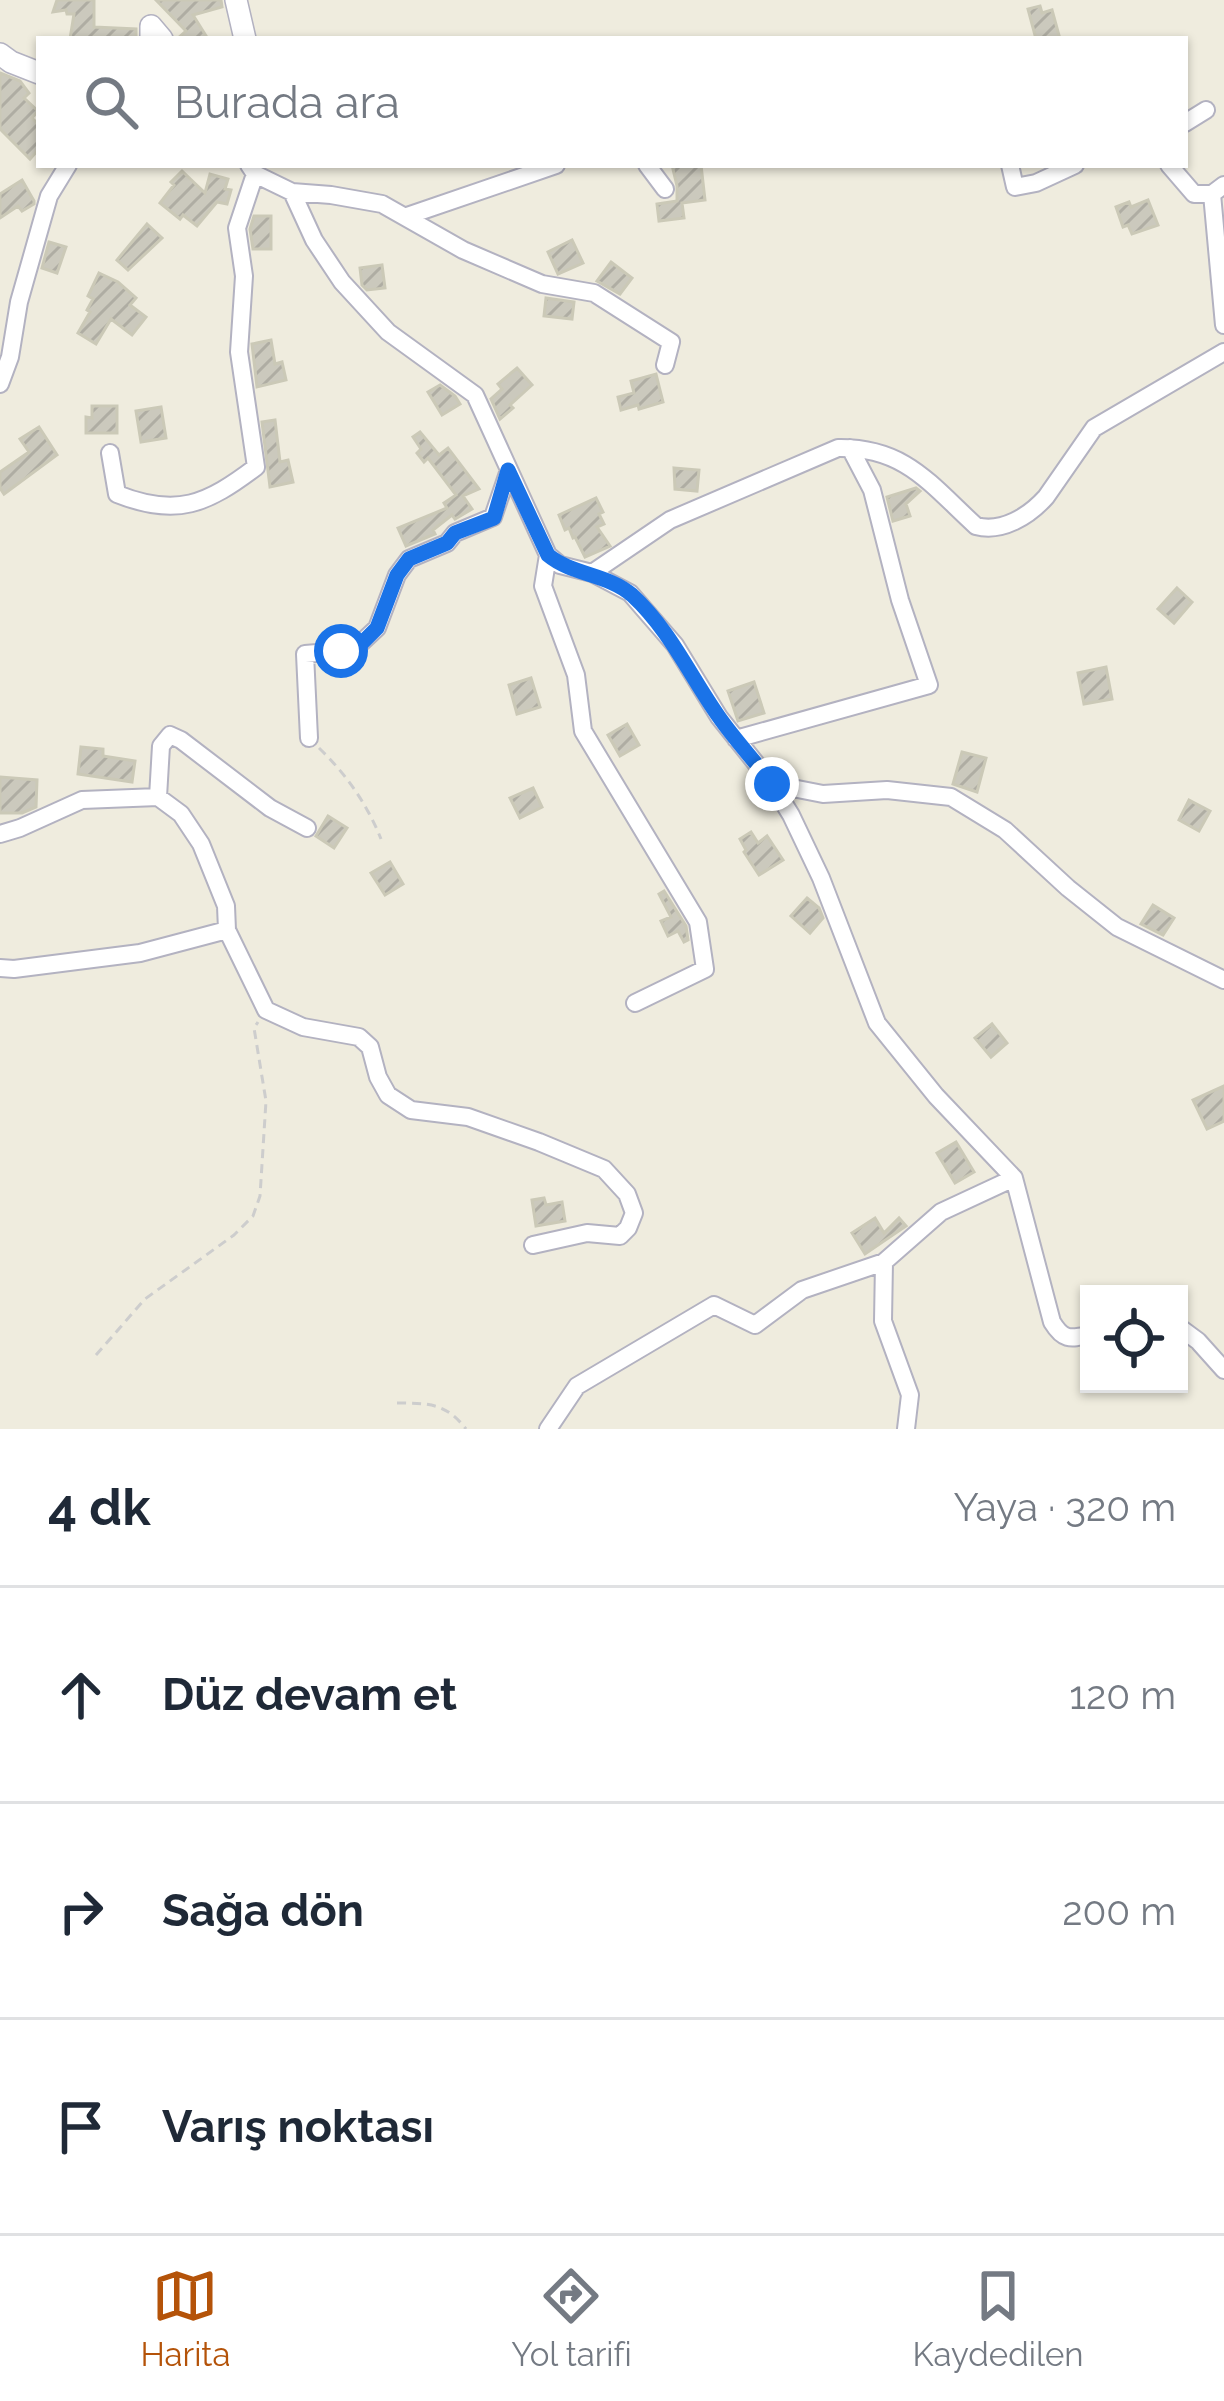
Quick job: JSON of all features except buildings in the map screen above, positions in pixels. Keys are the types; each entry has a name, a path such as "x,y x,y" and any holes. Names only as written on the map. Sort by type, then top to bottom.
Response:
{"street":[{"path":"236,0 244,36"},
{"path":"0,54 36,72"},
{"path":"1188,122 1206,110"},
{"path":"0,384 49,196 66,168"},
{"path":"407,216 547,168"},
{"path":"648,168 664,189"},
{"path":"1011,168 1015,188 1068,168"},
{"path":"1172,168 1194,194 1218,189 1224,325"},
{"path":"110,453 117,494 142,504 178,506 218,495 256,467 239,352 244,276 237,227 252,170 292,192 382,204 463,250 542,284 594,293 671,342 665,364"},
{"path":"292,192 314,240 341,282 388,332 475,395 548,555 560,565 629,592 676,645 719,717 772,784 821,878 877,1023 936,1096 1014,1178 1052,1322 1060,1336 1080,1336"},
{"path":"592,574 670,520 838,448 894,456 914,468 976,526 1005,526 1046,497 1094,428 1224,352"},
{"path":"736,739 929,685 900,600 872,490 850,448"},
{"path":"309,738 305,654 341,651 362,643 377,628 397,575 409,559 494,518 508,470"},
{"path":"548,555 543,586 576,675 583,731 698,922 705,969 635,1004"},
{"path":"158,797 161,746 170,735 270,808 307,828"},
{"path":"772,784 823,794 887,790 951,797 1005,830 1117,927 1224,980"},
{"path":"0,834 82,800 158,797 181,814 201,844 226,906 227,930 266,1010 303,1027 359,1036 370,1047 388,1095 411,1110 468,1117 539,1142 604,1169 627,1194 634,1213 620,1236 587,1233 533,1245"},
{"path":"0,968 140,953 227,930"},
{"path":"548,1429 577,1386 714,1305 755,1325 802,1290 884,1262 941,1211 1014,1178"},
{"path":"884,1262 883,1321 910,1395 906,1429"},
{"path":"1188,1334 1224,1370"}],"path":[{"path":"309,738 344,772 370,811 381,839"},
{"path":"96,1355 145,1299 253,1216 260,1196 266,1101 254,1028 266,1010"},
{"path":"397,1403 427,1402 454,1413 466,1429"}],"route":[{"path":"341,651 362,643 377,628 397,575 409,559 494,518 508,470 548,555 560,565 629,592 676,645 719,717 772,784"}]}
